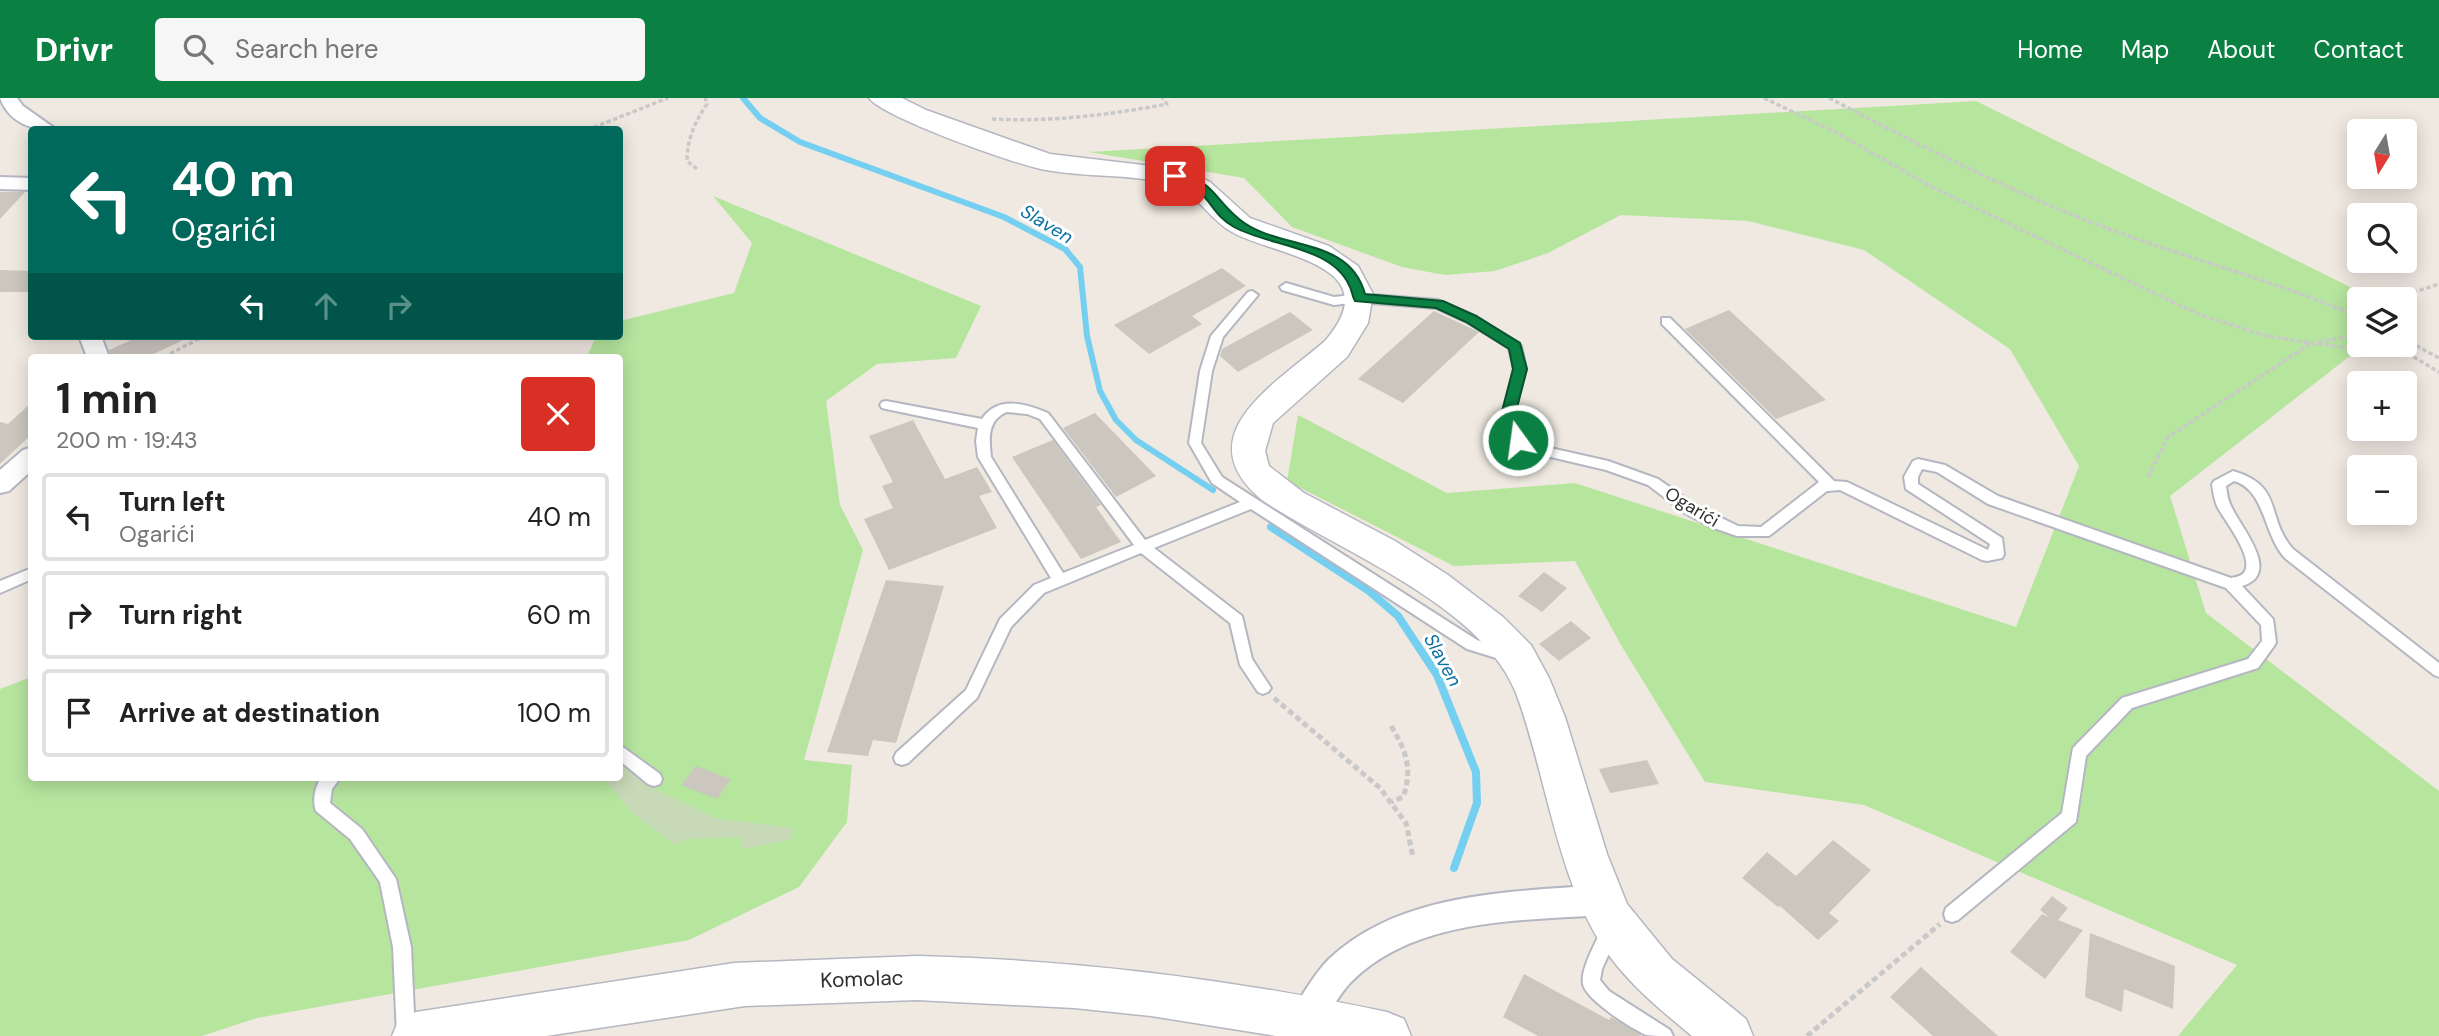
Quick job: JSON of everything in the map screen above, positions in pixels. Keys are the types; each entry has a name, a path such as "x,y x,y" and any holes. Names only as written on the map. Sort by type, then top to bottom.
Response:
{"street":[{"path":"8,98 16,110 42,126"},
{"path":"882,98 917,116 1046,162 1175,176 1196,182 1235,223 1254,232 1318,252 1339,265 1355,283 1359,298 1348,332 1337,348 1266,409 1255,424 1248,440 1254,472 1271,489 1386,553 1445,594 1498,635 1518,657 1533,684 1550,730 1608,911 1643,962 1663,983 1729,1036"},
{"path":"0,183 28,184"},
{"path":"0,484 28,460"},
{"path":"1387,1036 1302,1027 1339,971 1388,934 1444,919 1517,907 1608,911"},
{"name":"Komolac","path":"416,1036 524,1016 754,983 913,977 1006,978 1093,985 1205,999 1302,1027"}],"lane":[{"name":"Ogarići","path":"1286,287 1322,300 1359,298 1438,304 1515,346 1520,369 1507,419 1518,440 1543,451 1608,466 1653,482 1690,509 1737,531 1764,532 1824,486 1831,486"},
{"path":"1252,295 1217,336 1206,371 1195,443 1217,480 1472,645 1518,657"},
{"path":"1666,321 1831,486 1843,485 1987,556 1997,554 1997,542 1911,486 1911,477 1919,464 1940,468 1993,500 2231,584 2268,623 2269,642 2253,664 2127,703 2079,753 2070,817 1952,914"},
{"path":"886,405 984,424"},
{"path":"1060,580 985,457 980,437 984,424 994,412 1005,408 1032,409 1044,416 1143,547 1237,620 1245,661 1263,688"},
{"path":"2231,584 2249,579 2254,572 2254,563 2241,533 2221,499 2219,484 2233,475 2242,477 2262,492 2277,537 2296,560 2439,671"},
{"path":"902,758 972,694 1005,623 1039,589 1251,503"},
{"path":"0,587 28,575"},
{"path":"623,754 654,779"},
{"path":"330,781 324,786 322,806 356,834 388,879 402,947 406,1036"},
{"path":"1608,911 1591,983 1603,997 1664,1036"}],"path":[{"path":"597,126 668,98"},
{"path":"697,169 687,161 686,154 692,127 707,104 705,98"},
{"path":"985,119 1018,121 1126,112 1167,104 1162,98"},
{"path":"1764,98 1839,134 1934,188 2198,314 2263,335 2311,343 2400,349 2439,372"},
{"path":"1829,98 1990,180 2077,217 2321,300 2347,312"},
{"path":"2417,291 2439,284"},
{"path":"2148,477 2168,437 2311,343 2347,337"},
{"path":"170,354 196,340"},
{"path":"2417,346 2439,358"},
{"path":"1263,688 1380,788 1406,823 1413,857"},
{"path":"1391,726 1406,750 1411,768 1403,797 1391,802"},
{"path":"1807,1036 1952,914"}],"green space":[{"path":"1976,101 2350,287 2347,287 2349,357 2170,496 2206,613 2439,791 2439,1036 2178,1036 2237,965 1864,805 1705,782 1621,645 1575,561 1454,566 1287,481 1298,415 1447,493 1575,483 2016,627 2079,466 2010,349 1864,250 1748,221 1621,215 1548,253 1495,271 1445,275 1402,267 1292,227 1244,178 1089,152"},
{"path":"713,196 981,306 956,358 877,364 826,401 840,505 863,550 804,760 852,765 847,822 799,887 689,940 257,1018 202,1036 0,1036 0,689 28,678 28,781 623,781 623,354 588,354 594,340 623,340 623,320 734,293 752,243"},
{"path":"623,765 652,788 715,818 794,828 791,840 741,849 741,837 685,839 676,845 632,813 605,781 623,781"}],"building":[{"path":"0,192 25,192 0,219"},
{"path":"1222,268 1246,286 1192,316 1202,324 1149,354 1114,325"},
{"path":"0,270 28,271 28,292 0,292"},
{"path":"1729,310 1826,400 1776,419 1685,329"},
{"path":"1434,311 1479,332 1403,403 1358,379"},
{"path":"1290,312 1313,330 1238,372 1220,356 1222,349"},
{"path":"131,340 183,340 153,354 110,354 109,350"},
{"path":"28,406 28,438 0,464 0,422 8,424"},
{"path":"1095,413 1156,476 1116,497 1063,428"},
{"path":"913,420 945,479 977,467 992,492 979,496 997,528 889,570 864,519 893,508 882,486 893,482 869,436"},
{"path":"1053,440 1101,505 1096,507 1121,542 1081,559 1012,457"},
{"path":"1544,572 1567,588 1542,612 1518,596"},
{"path":"886,580 944,586 896,743 873,740 868,756 827,752"},
{"path":"1571,621 1591,638 1559,661 1539,644"},
{"path":"1647,760 1659,784 1610,793 1599,769"},
{"path":"696,766 731,779 717,799 681,785"},
{"path":"1833,840 1871,870 1829,913 1839,921 1818,940 1780,906 1742,878 1767,852 1796,876"},
{"path":"2052,896 2068,908 2058,920 2083,930 2045,979 2010,952 2042,914 2049,917 2040,910"},
{"path":"2090,933 2175,966 2173,1009 2124,989 2122,1012 2085,997"},
{"path":"1921,967 1998,1036 1933,1036 1890,997"},
{"path":"1524,974 1609,1020 1611,1017 1642,1036 1538,1036 1503,1017"}],"waterway":[{"name":"Slaven","path":"743,98 760,118 800,142 1004,217 1065,249 1080,267 1087,336 1100,391 1116,420 1136,440 1213,490"},
{"name":"Slaven","path":"1271,527 1369,591 1398,616 1437,675 1476,772 1477,803 1454,868"}],"route":[{"path":"1175,176 1196,182 1207,190 1235,223 1254,232 1318,252 1339,265 1355,283 1359,298 1438,304 1471,319 1515,346 1520,369 1507,419 1518,440"}]}
